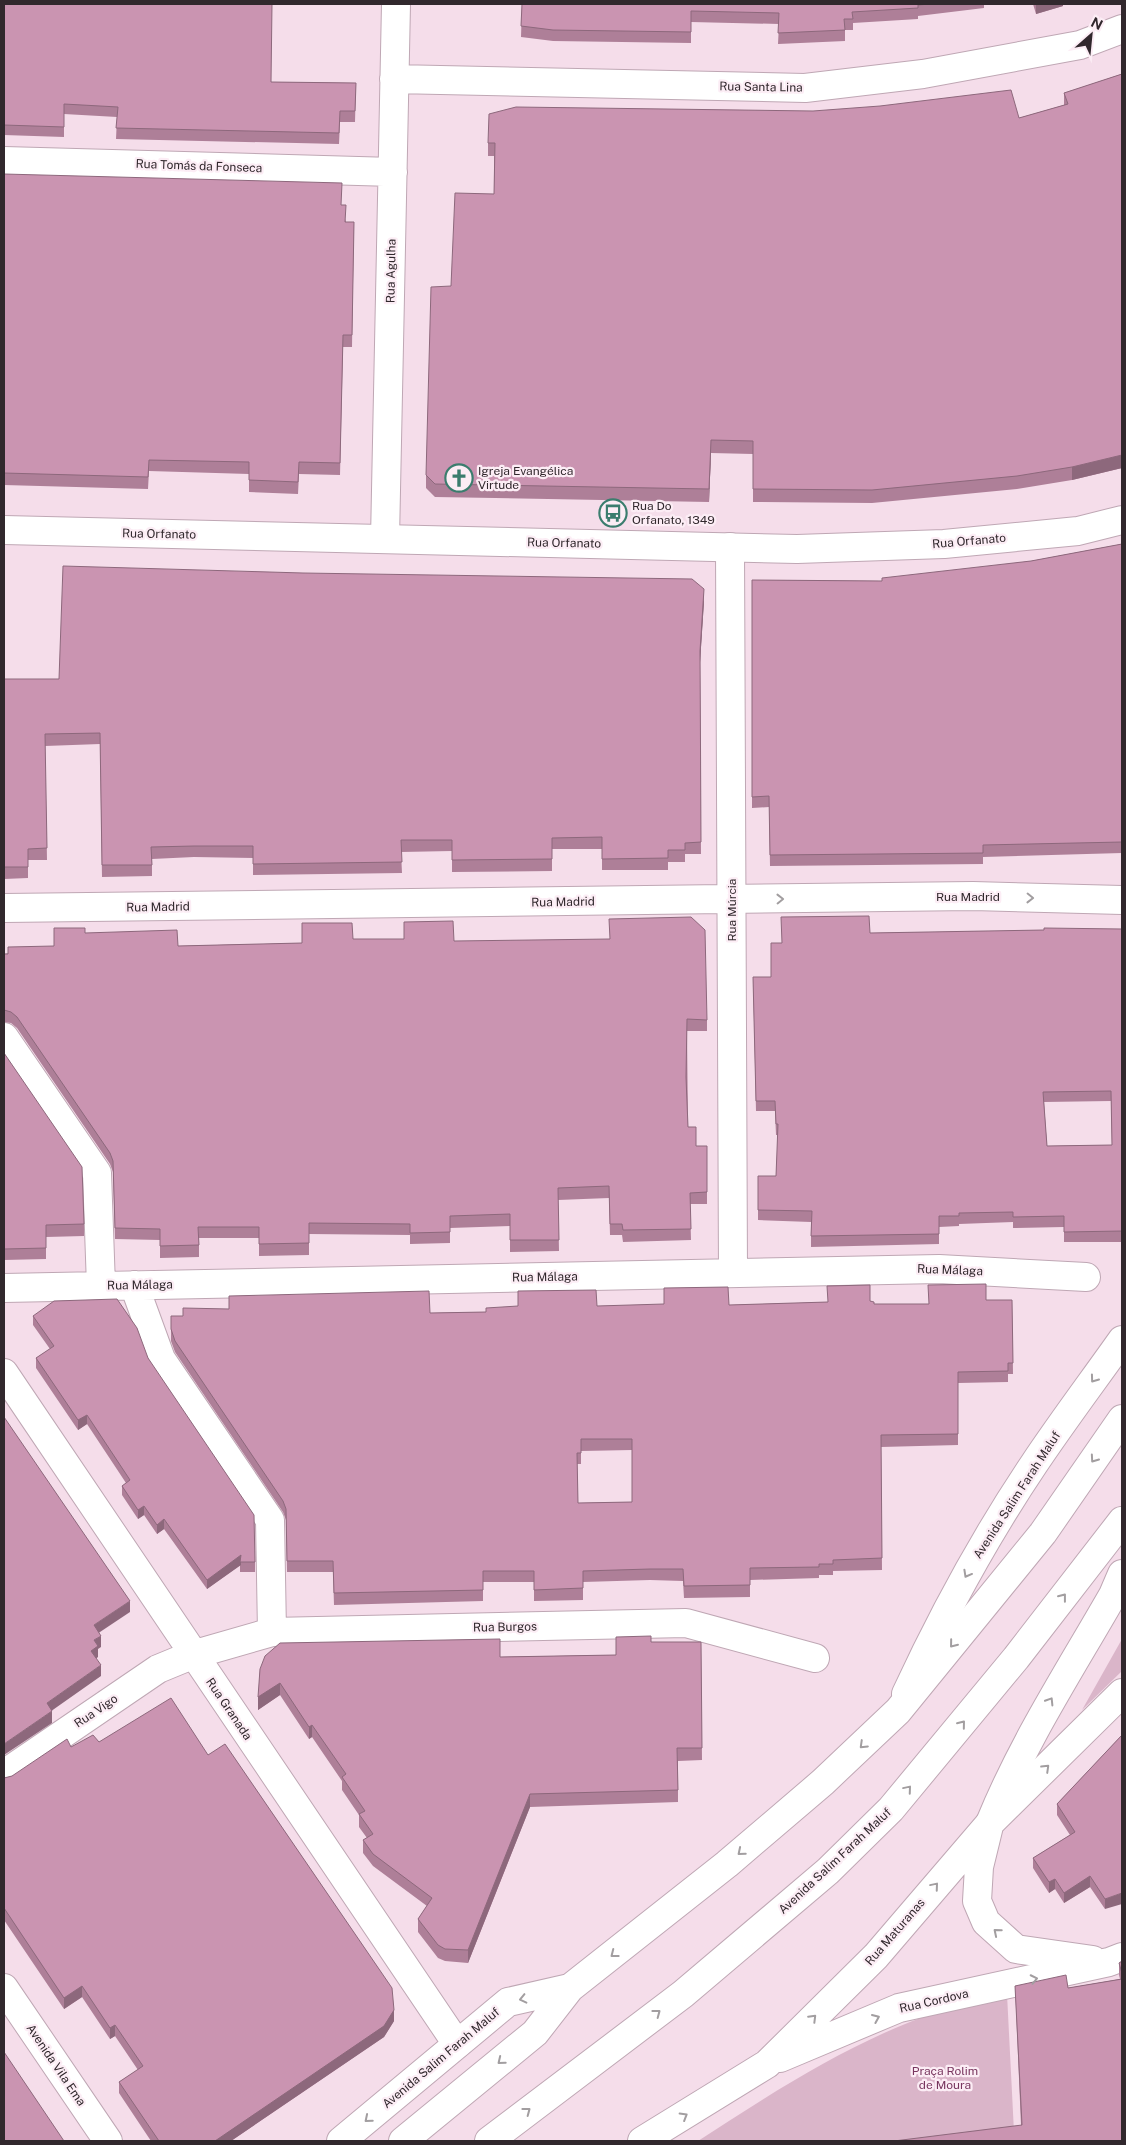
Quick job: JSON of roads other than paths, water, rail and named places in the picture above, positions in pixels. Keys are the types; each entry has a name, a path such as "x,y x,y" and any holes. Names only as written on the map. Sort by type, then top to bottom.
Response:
{"main road":[{"name":"Rua Agulha","path":"385,539 396,4"},
{"name":"Rua Santa Lina","path":"394,79 805,88 943,70 1080,45 1122,29"},
{"name":"Rua Tomás da Fonseca","path":"4,161 393,172"},
{"name":"Rua Orfanato","path":"4,530 797,549 944,544 1078,531 1122,520"},
{"name":"Rua Múrcia","path":"730,547 733,1273"},
{"name":"Rua Madrid","path":"4,908 973,896 1122,900"},
{"path":"4,1038 97,1173 101,1286"},
{"name":"Rua Málaga","path":"4,1288 939,1269 1086,1277"},
{"path":"134,1285 161,1359 270,1520 272,1632"},
{"name":"Avenida Salim Farah Maluf","path":"898,1711 935,1632 982,1547 1034,1464 1122,1340"},
{"name":"Rua Granada","path":"4,1373 192,1655 457,2044"},
{"name":"Avenida Salim Farah Maluf","path":"341,2141 508,2002 570,1988 727,1864 823,1782 898,1711 1043,1533 1122,1419"},
{"name":"Avenida Salim Farah Maluf","path":"489,2141 684,1994 828,1870 891,1810 1010,1665 1122,1521"},
{"path":"990,1822 1009,1776 1038,1720 1113,1595 1122,1574"},
{"name":"Rua Burgos","path":"192,1655 272,1632 686,1623 815,1658"},
{"name":"Rua Vigo","path":"4,1774 158,1669 192,1655"},
{"name":"Rua Maturanas","path":"642,2141 767,2064 876,1956 990,1822 1122,1693"},
{"name":"Rua Cordova","path":"990,1822 980,1867 977,1900 986,1922 1016,1949 1116,1960"},
{"name":"Rua Cordova","path":"767,2064 899,2008 1116,1960"},
{"name":"Avenida Vila Ema","path":"4,1988 108,2141"},
{"path":"403,2141 535,2033 570,1988"}],"place":[{"name":"Igreja Evangélica Virtude","path":"459,478"},
{"name":"Rua Do Orfanato, 1349","path":"613,513"}],"park label":[{"name":"Praça Rolim de Moura","path":"945,2078"}]}
